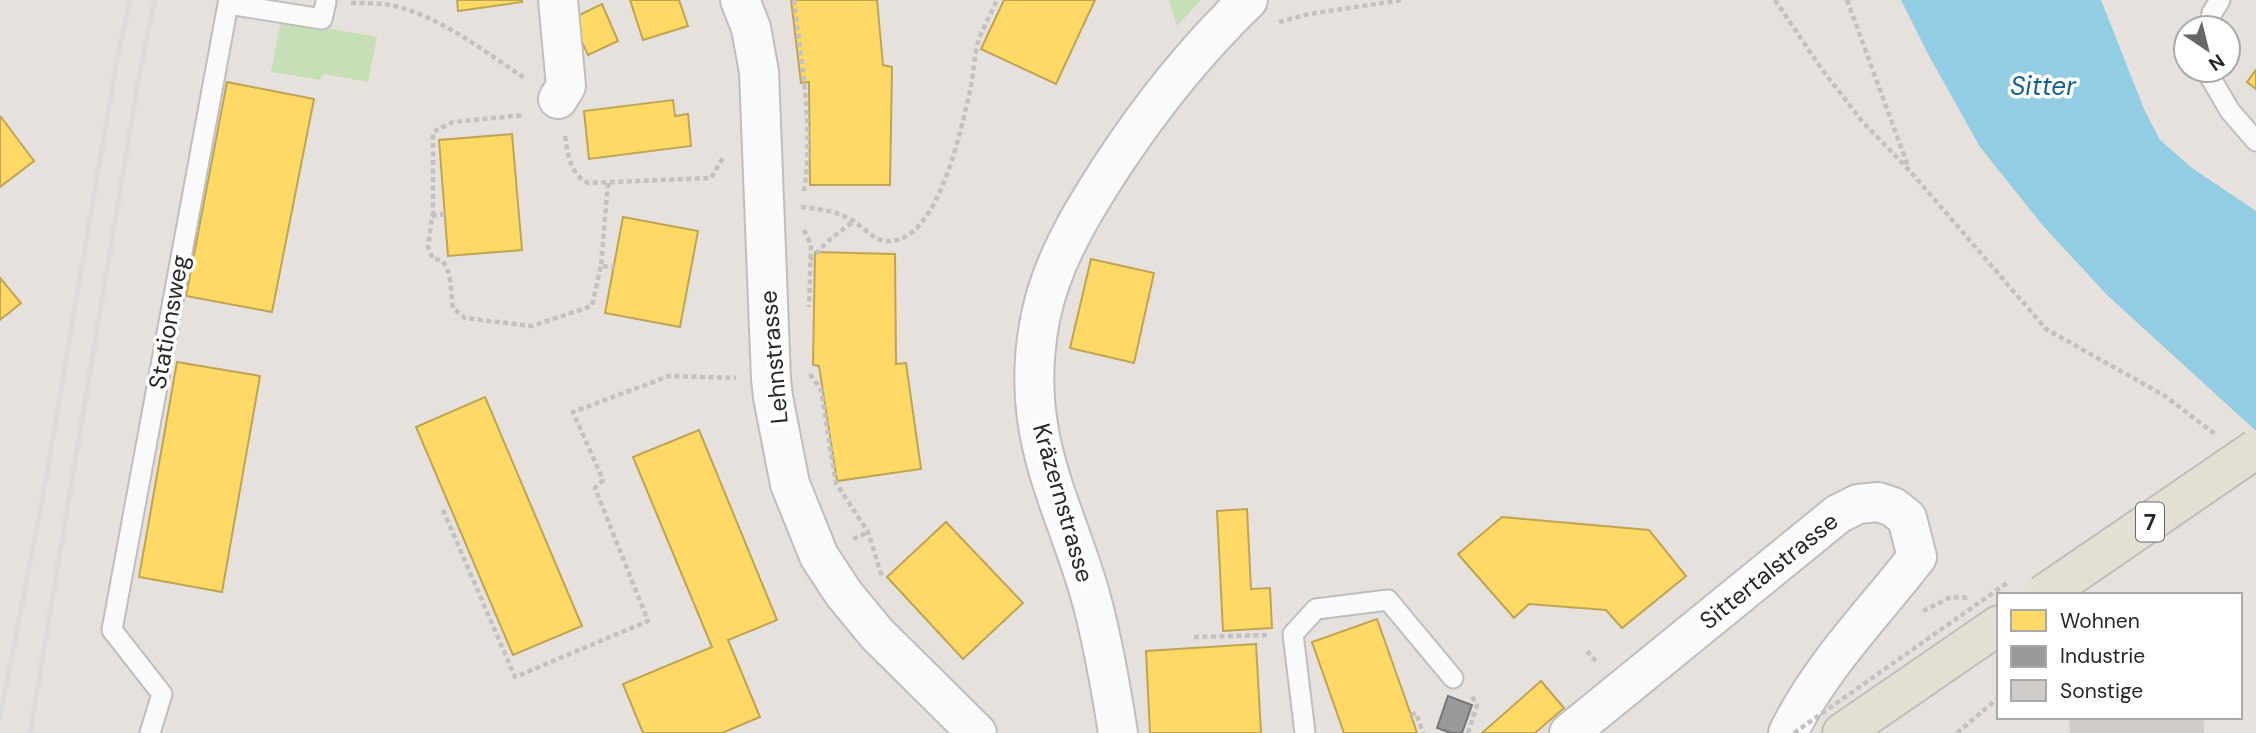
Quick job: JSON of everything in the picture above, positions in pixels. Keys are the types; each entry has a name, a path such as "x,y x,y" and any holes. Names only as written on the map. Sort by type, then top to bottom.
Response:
{"main road":[{"name":"7","path":"2046,593 2256,449"},
{"path":"1842,733 1997,626"}],"street":[{"path":"542,107 566,86 558,0"},
{"name":"Lehnstrasse","path":"740,0 751,28 758,72 771,379 790,484 819,556 844,594 877,634 977,733"},
{"name":"Kräzernstrasse","path":"1118,733 1104,651 1091,597 1039,432 1035,352 1041,316 1051,280 1073,230 1145,117 1186,66 1260,12"},
{"name":"Sittertalstrasse","path":"1569,733 1838,514 1858,503 1878,502 1893,507 1906,518 1917,557 1834,660 1802,705 1788,733"}],"lane":[{"name":"Stationsweg","path":"150,733 162,694 112,630 228,4 323,19 326,2"},
{"path":"2214,84 2230,111 2256,141"},
{"path":"1305,733 1293,634 1316,610 1388,600 1453,678"}],"path":[{"path":"801,207 828,210 854,221 876,239 892,241 907,237 922,223 940,192 954,151 970,91 979,39 997,0"},
{"path":"1260,12 1309,14 1402,0"},
{"path":"1775,0 1821,68 1861,120 1910,171 2046,329 2165,396 2216,434"},
{"path":"1847,0 1910,171"},
{"path":"542,107 453,122 433,132 433,216 428,247 433,259 446,264 453,308 465,318 532,326 592,306 601,266 608,183"},
{"path":"433,216 445,214"},
{"path":"799,220 811,245 809,302"},
{"path":"810,261 828,241 854,221"},
{"path":"601,266 614,267"},
{"path":"807,370 821,390 836,484 868,532 883,582"},
{"path":"443,510 514,677 648,621 595,488 603,480 573,412 668,376 743,378"},
{"path":"1915,613 1951,597 1997,601"},
{"path":"1194,637 1293,634"},
{"path":"1957,733 1997,699"},
{"path":"1468,733 1477,705"},
{"path":"1411,715 1416,713 1423,733"}],"green space":[{"path":"1169,0 1201,0 1177,26"},
{"path":"281,20 377,37 368,82 324,74 320,80 271,72"}],"water":[{"name":"Sitter","path":"1901,0 2101,0 2144,109 2160,140 2192,168 2256,211 2256,431 2107,295 2044,227 1980,147"}],"building: Wohnen":[{"path":"457,0 522,0 522,2 458,11"},
{"path":"630,0 679,0 688,26 643,40"},
{"path":"791,0 877,0 883,65 892,67 890,185 810,185 809,82 801,83"},
{"path":"1004,0 1095,0 1056,84 981,49"},
{"path":"602,4 618,41 588,55 571,19"},
{"path":"2256,70 2256,89 2247,82"},
{"path":"227,82 314,99 272,312 186,296"},
{"path":"673,100 675,116 688,114 691,146 589,159 584,111"},
{"path":"0,118 34,161 0,187"},
{"path":"512,134 522,250 448,256 439,140"},
{"path":"623,217 698,231 680,327 605,313"},
{"path":"815,252 895,254 896,364 906,363 921,469 837,481 819,366 813,365"},
{"path":"1091,259 1154,273 1134,363 1070,348"},
{"path":"0,278 21,303 0,320"},
{"path":"177,362 260,376 222,592 139,577"},
{"path":"485,397 582,626 513,655 416,427"},
{"path":"699,430 777,620 728,640 760,717 722,733 643,733 623,684 712,647 633,457"},
{"path":"1247,509 1251,589 1270,588 1272,628 1223,631 1217,511"},
{"path":"1502,517 1649,530 1686,576 1622,628 1606,610 1529,604 1514,618 1458,554"},
{"path":"946,522 1023,603 963,659 887,577"},
{"path":"1377,619 1417,733 1344,733 1312,642"},
{"path":"1256,644 1261,733 1150,733 1146,651"},
{"path":"1541,681 1564,708 1535,733 1482,733"}],"building: Industrie":[{"path":"1448,696 1472,705 1462,733 1451,733 1437,728"}],"building: Sonstige":[{"path":"2070,719 2203,719 2203,733 2071,733"}],"railway":[{"path":"0,717 42,501 117,60 130,0"},
{"path":"30,733 141,65 155,0"}]}
